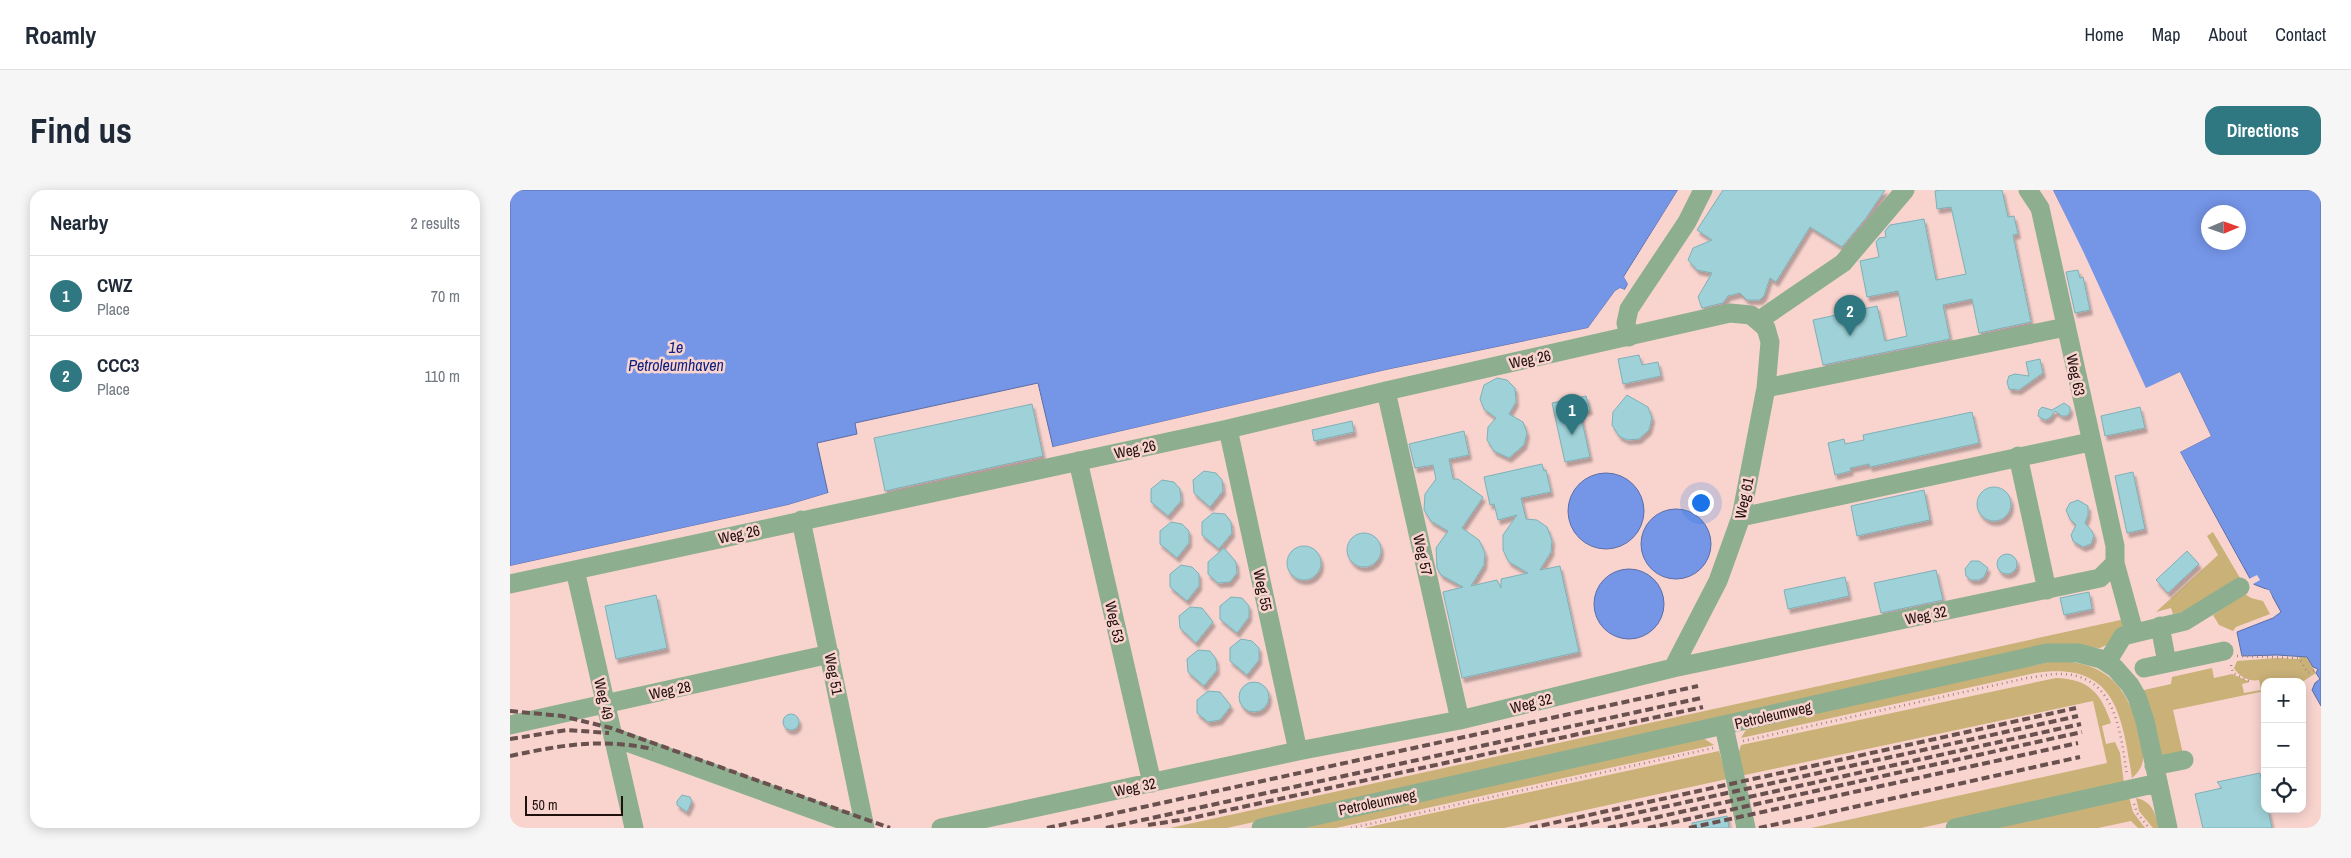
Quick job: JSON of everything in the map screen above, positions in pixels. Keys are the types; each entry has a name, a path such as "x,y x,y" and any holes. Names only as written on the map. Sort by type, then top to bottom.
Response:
{"street":[{"path":"1629,337 1626,323 1629,309 1687,222 1704,190"},
{"path":"1758,320 1843,263 1890,210 1905,190"},
{"name":"Weg 63","path":"2028,190 2040,208 2090,442 2115,546 2115,563 2134,632"},
{"name":"Weg 26","path":"510,584 1228,429 1730,313 1751,315 1758,320"},
{"name":"Weg 61","path":"1674,668 1718,582 1741,517 1766,388 1770,342 1766,328 1758,320"},
{"path":"1766,388 2066,327"},
{"name":"Weg 57","path":"1386,391 1460,720"},
{"name":"Weg 55","path":"1228,429 1298,751"},
{"path":"1741,517 2090,442"},
{"path":"2018,456 2047,590"},
{"name":"Weg 53","path":"1078,461 1152,783"},
{"name":"Weg 51","path":"801,520 865,828"},
{"name":"Weg 32","path":"941,828 1298,751 1460,720 1674,668 2047,590 2100,578 2115,563"},
{"name":"Weg 49","path":"574,570 634,828"},
{"path":"2107,662 2122,636 2194,617 2240,587"},
{"path":"2160,626 2167,663"},
{"path":"2144,668 2226,652"},
{"name":"Petroleumweg","path":"1261,828 2047,653 2078,653 2107,662 2122,675 2137,697 2168,828"},
{"name":"Weg 28","path":"510,725 830,654"},
{"path":"1724,726 1746,828"},
{"path":"613,737 865,828"},
{"path":"1955,828 2130,789 2184,760"}],"path":[{"path":"2226,652 2240,658 2299,658 2308,673 2313,670 2317,671"},
{"path":"2226,652 2233,673 2251,682"},
{"name":"Petroleumweg","path":"1351,828 2027,678 2057,674 2066,674 2092,682 2105,696 2114,711 2124,750 2130,789 2137,813 2149,828"}],"shaded area":[{"path":"2213,532 2240,578 2188,611 2173,614 2171,608 2156,612 2218,555 2207,536"},
{"path":"2245,594 2251,598 2263,601 2270,614 2236,627 2233,631 2219,625 2213,615"},
{"path":"2125,619 2126,625 2109,644 2100,648 2050,646 1227,828 1170,828"},
{"path":"2300,656 2307,657 2316,673 2306,679 2261,678 2261,690 2259,680 2245,678 2234,668 2237,661 2277,658 2299,659"},
{"path":"2054,661 2073,662 2089,666 2102,672 2122,691 2130,704 2143,754 2142,764 2132,778 2124,732 2110,697 2098,684 2082,675 2062,671 2035,673 1741,738 1747,728"},
{"path":"2212,668 2214,678 2232,674 2250,682 2242,684 2244,693 2261,690 2261,692 2173,710 2183,754 2161,755 2144,690 2171,684 2172,677"},
{"path":"2056,678 2077,681 2085,685 2103,703 2111,723 2102,726 2106,744 2115,742 2120,753 2124,783 1921,828 1811,828 2107,763 2093,701 1740,776 1738,755 1741,745"},
{"path":"1703,738 1714,745 1336,828 1290,828"},
{"path":"1719,751 1727,779 1504,828 1364,828"},
{"path":"2129,797 2133,812 2145,828 2138,828 2131,821 2098,828 1984,828"},
{"path":"2136,798 2150,805 2155,813 2159,828 2153,828 2139,811"}],"water":[{"name":"1e Petroleumhaven","path":"510,190 1678,190 1624,276 1628,284 1624,290 1620,288 1615,291 1588,328 1386,370 1053,447 1038,383 855,423 857,434 817,443 828,493 788,505 510,566"},
{"path":"2053,190 2321,190 2321,706 2312,690 2315,683 2320,679 2316,673 2318,669 2313,667 2307,657 2277,655 2242,656 2237,632 2273,618 2281,612 2269,590 2253,584 2180,452 2211,436 2180,372 2146,389"},
{"path":"1599,473 1613,473 1627,479 1638,490 1644,504 1641,526 1633,538 1613,549 1599,549 1585,543 1574,532 1568,518 1568,504 1574,490 1585,479"},
{"path":"1676,509 1689,512 1701,519 1708,531 1711,544 1708,557 1701,569 1689,576 1676,579 1663,576 1651,569 1644,557 1641,544 1644,531 1651,519 1663,512"},
{"path":"1622,569 1636,569 1649,574 1659,584 1664,597 1664,611 1659,624 1649,634 1636,639 1622,639 1609,634 1599,624 1594,611 1594,597 1599,584 1609,574"}],"pier":[{"path":"1678,190 1681,190 1626,277 1630,284 1626,292 1620,291 1616,293 1589,330 1387,373 1054,449 1053,447 1386,370 1588,328 1615,291 1620,288 1625,290 1628,284 1624,277"},
{"path":"2050,190 2053,190 2083,251 2146,388 2180,372 2211,436 2180,452 2249,579 2257,575 2260,580 2253,584 2257,588 2269,590 2272,596 2251,586 2177,452 2178,449 2208,435 2178,376 2147,391 2144,390"},
{"path":"828,493 828,495 789,507 510,568 510,566 788,505"}],"building":[{"path":"1723,190 1885,190 1866,218 1842,247 1810,227 1776,282 1770,278 1764,296 1760,300 1747,300 1740,293 1728,296 1723,303 1702,308 1698,297 1712,273 1697,270 1688,260 1693,248 1712,240 1697,230"},
{"path":"2002,190 2008,217 2014,216 2018,234 2013,235 2031,322 1979,333 1972,299 1943,305 1950,339 1823,365 1813,320 1877,306 1885,341 1907,336 1898,291 1867,297 1860,261 1879,257 1876,242 1879,238 1886,237 1885,231 1890,225 1924,219 1936,280 1966,274 1951,207 1937,209 1935,191"},
{"path":"2078,270 2080,278 2083,277 2090,310 2075,313 2066,272"},
{"path":"1639,355 1642,365 1658,362 1661,376 1623,384 1618,359"},
{"path":"2040,359 2043,373 2019,390 2009,389 2007,382 2009,376 2015,374 2029,376 2026,362"},
{"path":"1497,378 1507,380 1515,388 1516,402 1509,414 1523,422 1527,433 1524,445 1509,458 1494,451 1487,440 1488,427 1496,418 1484,409 1480,399 1484,385"},
{"path":"1627,395 1648,407 1652,418 1649,430 1639,439 1627,440 1619,436 1612,425 1613,412"},
{"path":"1586,396 1590,410 1580,412 1590,457 1565,462 1552,403"},
{"path":"2064,403 2070,407 2070,412 2067,416 2062,416 2055,411 2050,418 2045,420 2038,416 2039,410 2042,407 2052,410"},
{"path":"1032,404 1043,456 885,491 874,438"},
{"path":"2140,407 2145,428 2105,436 2101,416"},
{"path":"1972,412 1979,443 1870,467 1869,464 1850,468 1851,471 1835,475 1828,443 1844,439 1845,444 1864,440 1863,435"},
{"path":"1352,421 1354,432 1314,441 1312,430"},
{"path":"1464,431 1469,455 1449,459 1453,479 1458,479 1483,497 1462,528 1479,540 1485,553 1484,565 1471,586 1497,580 1501,588 1501,579 1528,573 1509,562 1503,550 1503,535 1517,515 1498,520 1494,504 1490,505 1484,477 1542,464 1544,471 1546,470 1551,492 1521,498 1526,519 1537,520 1547,527 1552,540 1551,552 1540,570 1560,566 1579,652 1462,678 1443,592 1463,587 1441,575 1437,568 1436,548 1448,531 1431,521 1424,510 1425,494 1436,479 1433,465 1415,468 1409,444"},
{"path":"1204,471 1216,473 1222,480 1223,491 1210,507 1194,493 1193,480"},
{"path":"2133,472 2145,529 2127,533 2115,476"},
{"path":"1162,480 1174,482 1180,489 1181,501 1168,516 1151,502 1151,489"},
{"path":"1994,487 2001,488 2006,492 2010,497 2010,511 2006,516 2001,520 1994,521 1987,520 1982,516 1978,511 1977,504 1978,497 1982,492 1987,488"},
{"path":"1924,490 1930,520 1857,536 1851,506"},
{"path":"2078,500 2088,506 2088,515 2085,523 2094,536 2091,544 2083,547 2073,541 2071,535 2076,525 2070,519 2066,510 2070,503"},
{"path":"1213,513 1225,514 1231,522 1232,533 1219,549 1202,535 1202,522"},
{"path":"1171,522 1182,524 1189,531 1189,543 1177,558 1160,544 1160,531"},
{"path":"1364,533 1371,534 1376,538 1380,543 1380,557 1376,562 1371,566 1364,567 1357,566 1352,562 1348,557 1347,550 1348,543 1352,538 1357,534"},
{"path":"1304,546 1311,547 1316,551 1320,556 1320,570 1316,575 1311,579 1304,580 1297,579 1292,575 1288,570 1287,563 1288,556 1292,551 1297,547"},
{"path":"1224,548 1236,562 1237,573 1230,582 1218,583 1208,574 1208,562"},
{"path":"2187,551 2199,564 2168,593 2156,580"},
{"path":"2007,554 2014,557 2017,564 2014,571 2007,574 2000,571 1997,564 2000,557"},
{"path":"1971,561 1979,561 1988,568 1984,577 1979,580 1971,580 1966,576 1965,569"},
{"path":"1181,565 1192,567 1199,574 1199,586 1187,601 1170,587 1170,574"},
{"path":"1936,570 1943,600 1881,613 1874,583"},
{"path":"1845,577 1849,596 1788,609 1784,590"},
{"path":"2089,592 2092,609 2064,615 2060,598"},
{"path":"656,595 667,648 616,659 605,606"},
{"path":"1231,597 1242,598 1249,606 1249,617 1237,633 1220,619 1220,606"},
{"path":"1190,607 1202,608 1213,622 1196,643 1180,628 1179,616"},
{"path":"1241,639 1252,641 1259,648 1259,660 1247,675 1230,661 1230,648"},
{"path":"1198,650 1210,651 1216,659 1217,670 1204,686 1188,672 1187,659"},
{"path":"1254,682 1265,686 1269,697 1265,708 1254,712 1243,708 1239,697 1243,686"},
{"path":"1208,691 1220,692 1231,706 1220,720 1208,722 1197,713 1197,700"},
{"path":"788,714 794,714 799,719 797,728 788,730 783,725 783,719"},
{"path":"2260,773 2261,813 2269,813 2272,828 2203,828 2195,794 2222,788 2217,782"},
{"path":"682,795 690,797 692,801 687,812 677,805 677,801"},
{"path":"1727,816 1729,828 1692,828 1692,823"}],"railway":[{"path":"1047,828 1698,686"},
{"path":"1106,828 1701,698"},
{"path":"1148,825 1187,819 1703,707"},
{"path":"1530,828 2076,708"},
{"path":"510,711 562,716 611,728 890,828"},
{"path":"1568,828 2078,716"},
{"path":"1608,828 2081,724"},
{"path":"510,739 567,730 609,733"},
{"path":"1648,828 2082,732"},
{"path":"510,756 564,746 598,743 653,749"},
{"path":"1689,828 2078,743"},
{"path":"1759,828 2080,757"}],"place":[{"name":"CCC3","path":"1850,336"},
{"name":"CWZ","path":"1572,435"}]}
